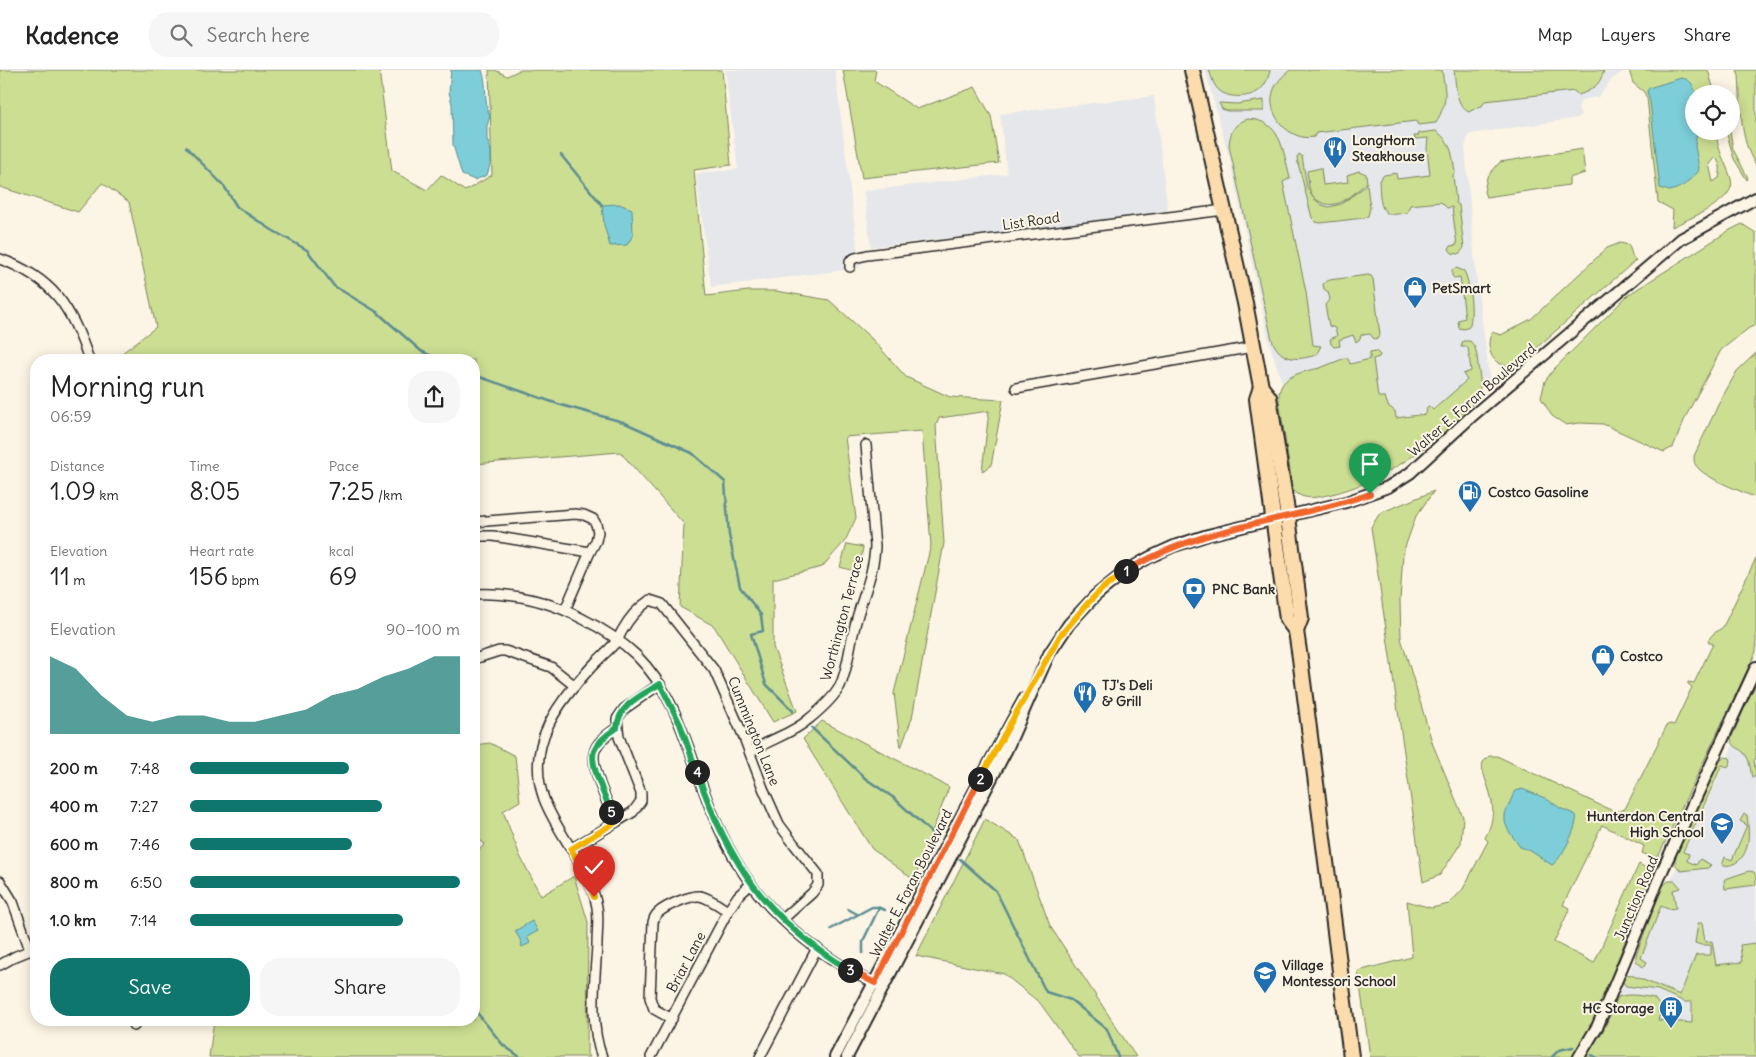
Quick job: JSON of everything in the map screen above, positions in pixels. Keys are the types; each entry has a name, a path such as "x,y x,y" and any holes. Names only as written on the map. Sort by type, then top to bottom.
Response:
{"highway":[{"path":"1192,70 1261,387 1270,398 1301,618 1296,631 1351,1057"},
{"path":"1261,387 1257,399 1287,619 1296,631"}],"street":[{"name":"Walter E. Foran Boulevard","path":"847,1057 879,985 1010,724 1049,654 1074,618 1102,589 1126,571 1158,553 1195,539 1346,502 1388,487 1410,473 1681,239 1756,198"},
{"name":"List Road","path":"850,267 850,261 867,255 1224,210"},
{"path":"0,259 33,275 55,293 74,321 87,354"},
{"path":"1016,388 1253,347"},
{"name":"Worthington Terrace","path":"750,753 764,744 788,734 808,721 832,697 840,684 857,617 870,581 874,560 875,546 866,445"},
{"path":"480,522 584,515 593,518 598,532 596,540 565,610"},
{"path":"480,536 493,536 590,552"},
{"path":"480,594 502,594 530,598 565,610 607,632 642,661 660,684 680,724 717,824 736,861 752,884 783,919 817,948 879,985"},
{"name":"Cummington Lane","path":"618,640 621,632 639,607 650,600 662,604 714,670 769,802 784,831 818,874 818,885 797,908 783,919"},
{"path":"602,1057 596,1035 595,1017 598,924 596,905 591,888 551,815 544,798 540,780 539,760 542,741 549,722 575,686 618,640"},
{"path":"480,657 505,651 551,667 575,686"},
{"name":"Junction Road","path":"1579,1057 1598,1026 1662,870 1756,667"},
{"path":"571,849 633,812 641,801 640,793 617,728 617,718 624,709 660,684"},
{"path":"616,822 594,765 594,751 604,738 617,728"},
{"path":"0,881 13,902 30,942"},
{"name":"Briar Lane","path":"651,1057 728,911 738,896 752,884"},
{"path":"672,1019 654,1009 650,998 654,917 662,910 689,897 696,896 709,899 728,911"},
{"path":"760,1057 817,948"},
{"path":"0,965 30,950"},
{"name":"Walter E. Foran Boulevard","path":"835,1057 879,985"}],"shaded area":[{"path":"725,70 835,70 860,268 711,287 696,174 738,169"},
{"path":"1205,70 1626,70 1612,79 1598,97 1580,102 1578,109 1581,115 1578,118 1470,134 1465,146 1475,265 1490,382 1424,413 1395,418 1285,392 1269,342 1230,160"},
{"path":"1154,96 1168,213 871,247 864,191 1007,174 1000,114"},
{"name":"Hunterdon Central High School","path":"1756,694 1756,1057 1584,1057 1613,1008"}],"green space":[{"path":"0,70 379,70 392,171 427,190 441,175 465,191 492,175 489,70 495,70 507,76 520,70 722,70 731,165 694,170 706,296 748,291 776,291 829,300 872,339 906,377 950,397 1003,400 991,466 982,471 989,411 939,418 936,426 944,543 912,718 901,748 894,693 931,545 922,431 845,437 856,518 845,541 822,567 773,579 773,647 797,711 773,722 714,626 680,607 684,524 620,452 480,464 480,354 121,354 156,327 129,202 102,183 78,212 0,187"},
{"path":"843,70 876,70 874,81 917,109 975,87 991,116 999,163 862,178"},
{"path":"1209,70 1270,71 1267,81 1257,92 1246,96 1235,96 1224,94 1218,89"},
{"path":"1290,70 1442,70 1445,92 1443,109 1436,123 1418,125 1416,121 1316,133 1314,137 1296,135 1282,125 1277,118 1272,101 1274,88"},
{"path":"1454,70 1604,70 1601,79 1595,86 1578,95 1574,91 1485,101 1482,106 1469,112 1464,109 1459,100"},
{"path":"1629,70 1708,70 1712,85 1685,85 1685,140 1718,140 1731,179 1731,187 1727,195 1719,202 1672,227 1673,210 1658,202 1647,98 1644,92 1633,83","holes":["1715,157 1718,162 1720,175 1713,182 1709,164"]},
{"path":"1737,70 1756,70 1756,165 1746,144 1741,110"},
{"path":"1264,100 1264,111 1227,111 1222,109 1219,103 1237,104"},
{"path":"1248,119 1268,125 1274,131 1283,148 1290,178 1283,182 1306,292 1313,345 1321,346 1316,355 1309,357 1290,358 1284,356 1275,347 1272,340 1229,146 1230,136 1236,126"},
{"path":"1436,131 1448,144 1453,160 1456,203 1459,205 1464,248 1459,254 1452,253 1449,249 1450,246 1457,245 1452,207 1447,208 1441,202 1410,205 1407,213 1390,214 1383,209 1380,200 1379,180 1384,175 1396,173 1397,179 1430,175 1427,148 1428,138 1415,139 1414,136 1418,136 1419,133"},
{"path":"1729,140 1732,140 1733,149 1748,178 1747,180 1734,159"},
{"path":"1582,149 1585,173 1569,178 1569,185 1486,197 1484,192 1487,177 1500,162"},
{"path":"1299,154 1302,156 1307,187 1313,198 1322,205 1329,207 1341,204 1367,185 1370,208 1368,216 1364,218 1316,222 1312,218 1298,163 1297,158"},
{"path":"1321,168 1323,185 1348,182 1347,175 1359,171 1366,174 1367,183 1340,203 1323,203 1318,201 1311,193 1307,171"},
{"path":"1742,224 1756,233 1756,325 1749,328 1721,350 1686,416 1673,447 1664,452 1603,424 1579,423 1566,425 1552,416 1541,398 1545,381 1554,369 1628,295"},
{"path":"1620,243 1629,245 1633,258 1636,260 1516,366 1504,365 1495,360 1489,346 1492,332 1501,335 1531,319 1607,248"},
{"path":"1456,268 1464,271 1470,290 1470,322 1469,327 1464,329 1459,328 1458,320 1465,318 1460,277 1454,278 1452,276 1452,270"},
{"path":"1368,275 1373,279 1380,335 1374,339 1370,334 1361,335 1360,339 1356,342 1353,335 1339,340 1340,346 1334,347 1330,339 1337,336 1335,328 1329,326 1325,305 1330,299 1323,284 1329,280"},
{"path":"1463,341 1470,341 1475,349 1480,389 1470,407 1450,427 1423,449 1395,468 1364,483 1332,494 1316,497 1302,496 1293,490 1279,400 1279,392 1286,380 1305,371 1320,368 1345,358 1348,358 1350,364 1370,359 1370,352 1376,351 1380,355 1373,359 1378,397 1385,397 1388,406 1395,411 1396,418 1426,414 1427,407 1429,406 1433,410 1467,380 1463,374 1471,371 1468,347 1461,347"},
{"path":"1756,353 1756,498 1703,472 1696,465 1694,456 1720,401 1737,371"},
{"path":"1434,491 1416,516 1403,553 1400,601 1401,638 1433,745 1463,817 1461,843 1440,875 1423,882 1371,527 1380,513"},
{"path":"847,544 863,547 860,566 854,571 840,567"},
{"path":"1756,558 1756,652 1659,855 1651,857 1642,853 1644,846 1602,825 1563,905 1570,908 1554,942 1594,963 1639,864 1649,872 1648,882 1597,1013 1578,1049 1571,1057 1370,1057 1358,971 1412,957 1407,901 1431,908 1449,904 1463,889 1488,841 1485,838 1492,817 1492,803 1482,767 1483,762 1489,756 1497,756 1616,812 1625,809 1667,725 1674,725 1692,687 1688,682 1694,683 1713,644 1708,640 1723,627"},
{"path":"1756,681 1756,758 1754,760 1756,776 1752,777 1748,758 1734,745 1731,739"},
{"path":"822,721 949,787 914,880 872,849 803,739"},
{"path":"490,743 515,756 520,801 503,811 520,856 541,896 574,876 588,922 587,1054 589,1057 209,1057 213,1026 480,1026 480,849 485,844 480,840 480,744"},
{"path":"1725,757 1730,758 1731,761 1728,767 1722,765 1683,852 1689,854 1687,861 1696,865 1700,859 1711,865 1708,868 1681,871 1675,864 1675,855 1717,763"},
{"path":"1744,814 1747,815 1748,823 1746,848 1739,861 1732,865 1722,866 1725,857 1732,860 1747,825 1740,821"},
{"path":"985,819 1019,840 1050,926 1136,1057 1079,1057 1040,1003 1004,974 916,956"},
{"path":"1749,871 1754,872 1756,876 1756,885 1725,889 1725,879"},
{"path":"1668,881 1675,881 1681,888 1673,890 1676,908 1668,909 1661,906 1641,958 1647,962 1643,967 1636,961 1636,955 1662,887"},
{"path":"1698,923 1702,923 1705,942 1712,941 1716,965 1742,962 1740,945 1756,943 1756,1057 1585,1057 1603,1031 1618,997 1631,995 1654,998 1662,1009 1658,1020 1692,1023 1692,1002 1685,1002 1658,990 1626,986 1622,981 1626,974 1631,975 1680,995 1696,955 1711,955 1711,945 1695,943"}],"water":[{"path":"451,70 482,70 484,76 490,116 487,126 487,139 491,151 491,162 487,175 475,180 462,175 453,145 452,104 449,92"},
{"path":"1681,78 1692,85 1685,85 1685,140 1696,140 1699,168 1698,172 1684,185 1669,191 1660,188 1650,102 1647,91 1649,88"},
{"path":"619,204 632,209 633,235 627,245 610,246 604,225 602,205"},
{"path":"1522,789 1545,798 1560,808 1576,815 1575,826 1568,842 1556,862 1552,865 1529,850 1520,847 1508,830 1505,814 1513,795 1516,791"},
{"path":"532,921 538,931 527,937 530,943 522,947 522,943 515,931"}],"waterway":[{"path":"186,147 224,186 237,207 307,250 334,286 377,312 421,351 427,354"},
{"path":"561,155 602,205"},
{"path":"480,377 561,405 623,422 692,453 725,482 729,535 740,587 761,615 763,631 751,634 766,684 793,711"},
{"path":"812,728 866,779 894,798 935,836"},
{"path":"960,859 996,891 1046,992 1071,1000 1107,1029 1118,1057"},
{"path":"831,929 872,907 885,910"},
{"path":"863,953 863,941 879,908"},
{"path":"848,909 857,914"},
{"path":"480,1016 503,1045 520,1057"},
{"path":"1552,1057 1559,1050 1573,1047"},
{"path":"1592,1055 1596,1057"}],"place":[{"name":"LongHorn Steakhouse","path":"1335,169"},
{"name":"PetSmart","path":"1415,309"},
{"name":"Costco Gasoline","path":"1470,513"},
{"name":"PNC Bank","path":"1194,610"},
{"name":"Costco","path":"1603,677"},
{"name":"TJ's Deli & Grill","path":"1085,714"},
{"name":"Hunterdon Central High School","path":"1722,845"},
{"name":"Village Montessori School","path":"1265,994"},
{"name":"HC Storage","path":"1671,1029"}],"route":[{"path":"594,897 571,849 616,822 594,765 594,751 604,738 617,728 617,718 624,709 660,684 680,724 717,824 745,875 783,919 810,943 859,976 875,983 979,781 1054,645 1069,624 1102,589 1126,571 1174,546 1208,535 1288,517 1370,494"}]}
